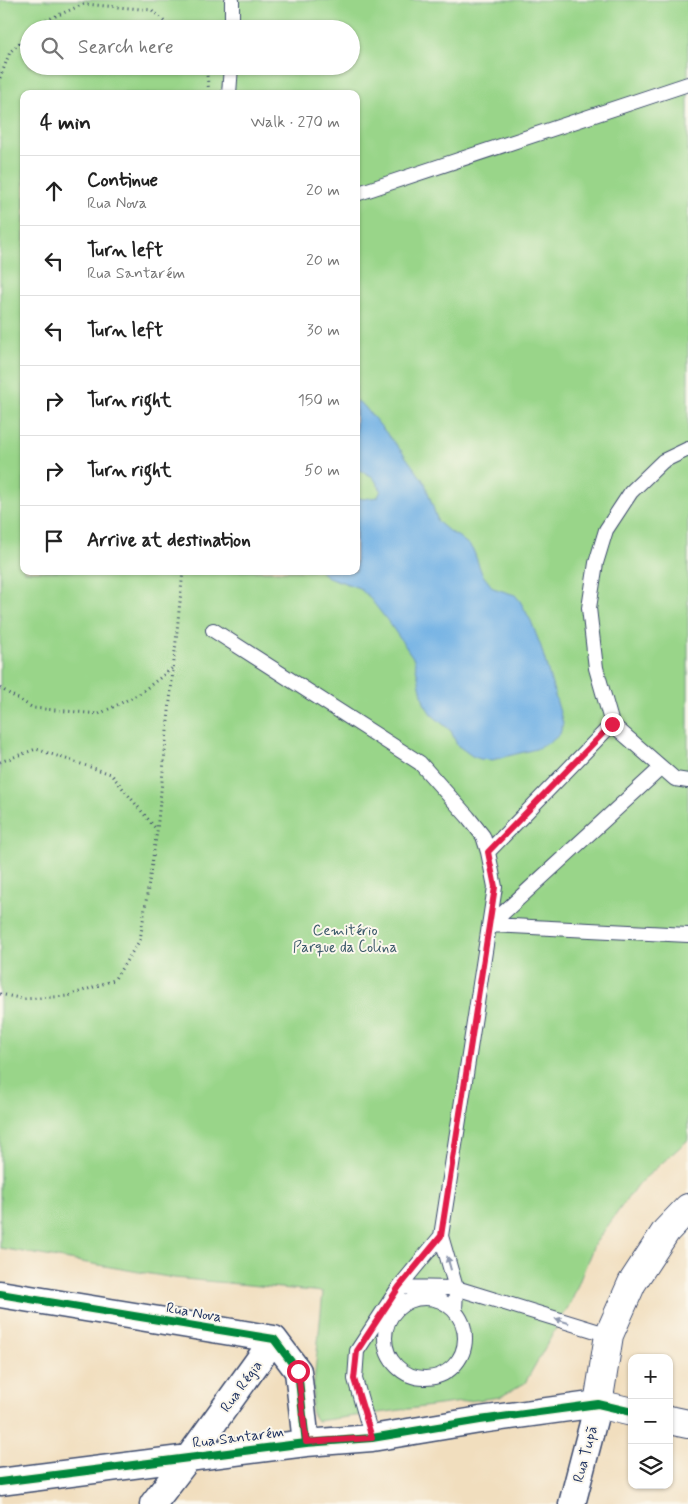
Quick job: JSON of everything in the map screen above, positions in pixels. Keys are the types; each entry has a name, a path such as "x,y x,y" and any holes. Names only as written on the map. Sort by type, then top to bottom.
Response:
{"street":[{"path":"628,1411 598,1404 609,1336 632,1283 666,1231 688,1208"},
{"name":"Rua Nova","path":"0,1294 274,1340"},
{"path":"274,1340 298,1371 306,1442"},
{"name":"Rua Régia","path":"153,1504 190,1457 274,1340"},
{"name":"Rua Santarém","path":"0,1482 306,1442 372,1438 480,1420 598,1404"},
{"name":"Rua Tupã","path":"572,1504 598,1404"},
{"path":"673,1421 688,1424"}],"lane":[{"path":"232,0 232,20"},
{"path":"229,90 230,75"},
{"path":"360,193 688,84"},
{"path":"688,449 663,461 632,492 606,530 596,563 589,608 596,668 612,724 675,779 688,781"},
{"path":"213,630 420,763 468,817 482,836 488,852 495,887 441,1236 456,1288 455,1311"},
{"path":"488,852 612,724"},
{"path":"490,925 661,768"},
{"path":"490,925 688,935"},
{"path":"372,1438 354,1379 357,1351 399,1287 441,1236"},
{"path":"399,1287 456,1288 609,1336"},
{"path":"398,1308 399,1287"},
{"path":"433,1298 445,1303 455,1311 463,1322 466,1335 459,1361 443,1374 424,1378 410,1376 398,1369 390,1358 386,1346 385,1332 390,1319 398,1308 409,1301 433,1298"}],"path":[{"path":"47,20 84,4 152,10 163,20"},
{"path":"0,78 10,52 20,43"},
{"path":"207,75 209,90"},
{"path":"0,994 24,999 68,996 114,980 140,940 158,831 183,575"},
{"path":"0,688 33,708 99,714 139,694 174,667"},
{"path":"0,762 36,748 111,774 158,831"}],"green space":[{"name":"Cemitério Parque da Colina","path":"0,0 688,0 688,1140 637,1185 594,1245 572,1300 525,1383 500,1397 317,1421 311,1412 323,1292 174,1278 0,1248"}],"water":[{"path":"360,403 403,453 425,483 438,522 470,546 482,574 493,588 515,595 520,601 531,621 541,647 563,723 560,734 552,741 536,749 492,760 472,756 457,745 451,731 431,714 424,703 414,659 369,597 359,588 325,575 360,575 360,498 378,497 381,490 373,477 360,470"}],"cycle path":[{"path":"0,1294 274,1339 298,1371 306,1443"},
{"path":"0,1482 306,1443 372,1438 480,1420 598,1404 628,1411"}],"route":[{"path":"298,1371 306,1442 372,1438 354,1379 357,1351 399,1287 441,1236 495,887 488,852 612,724"}]}
